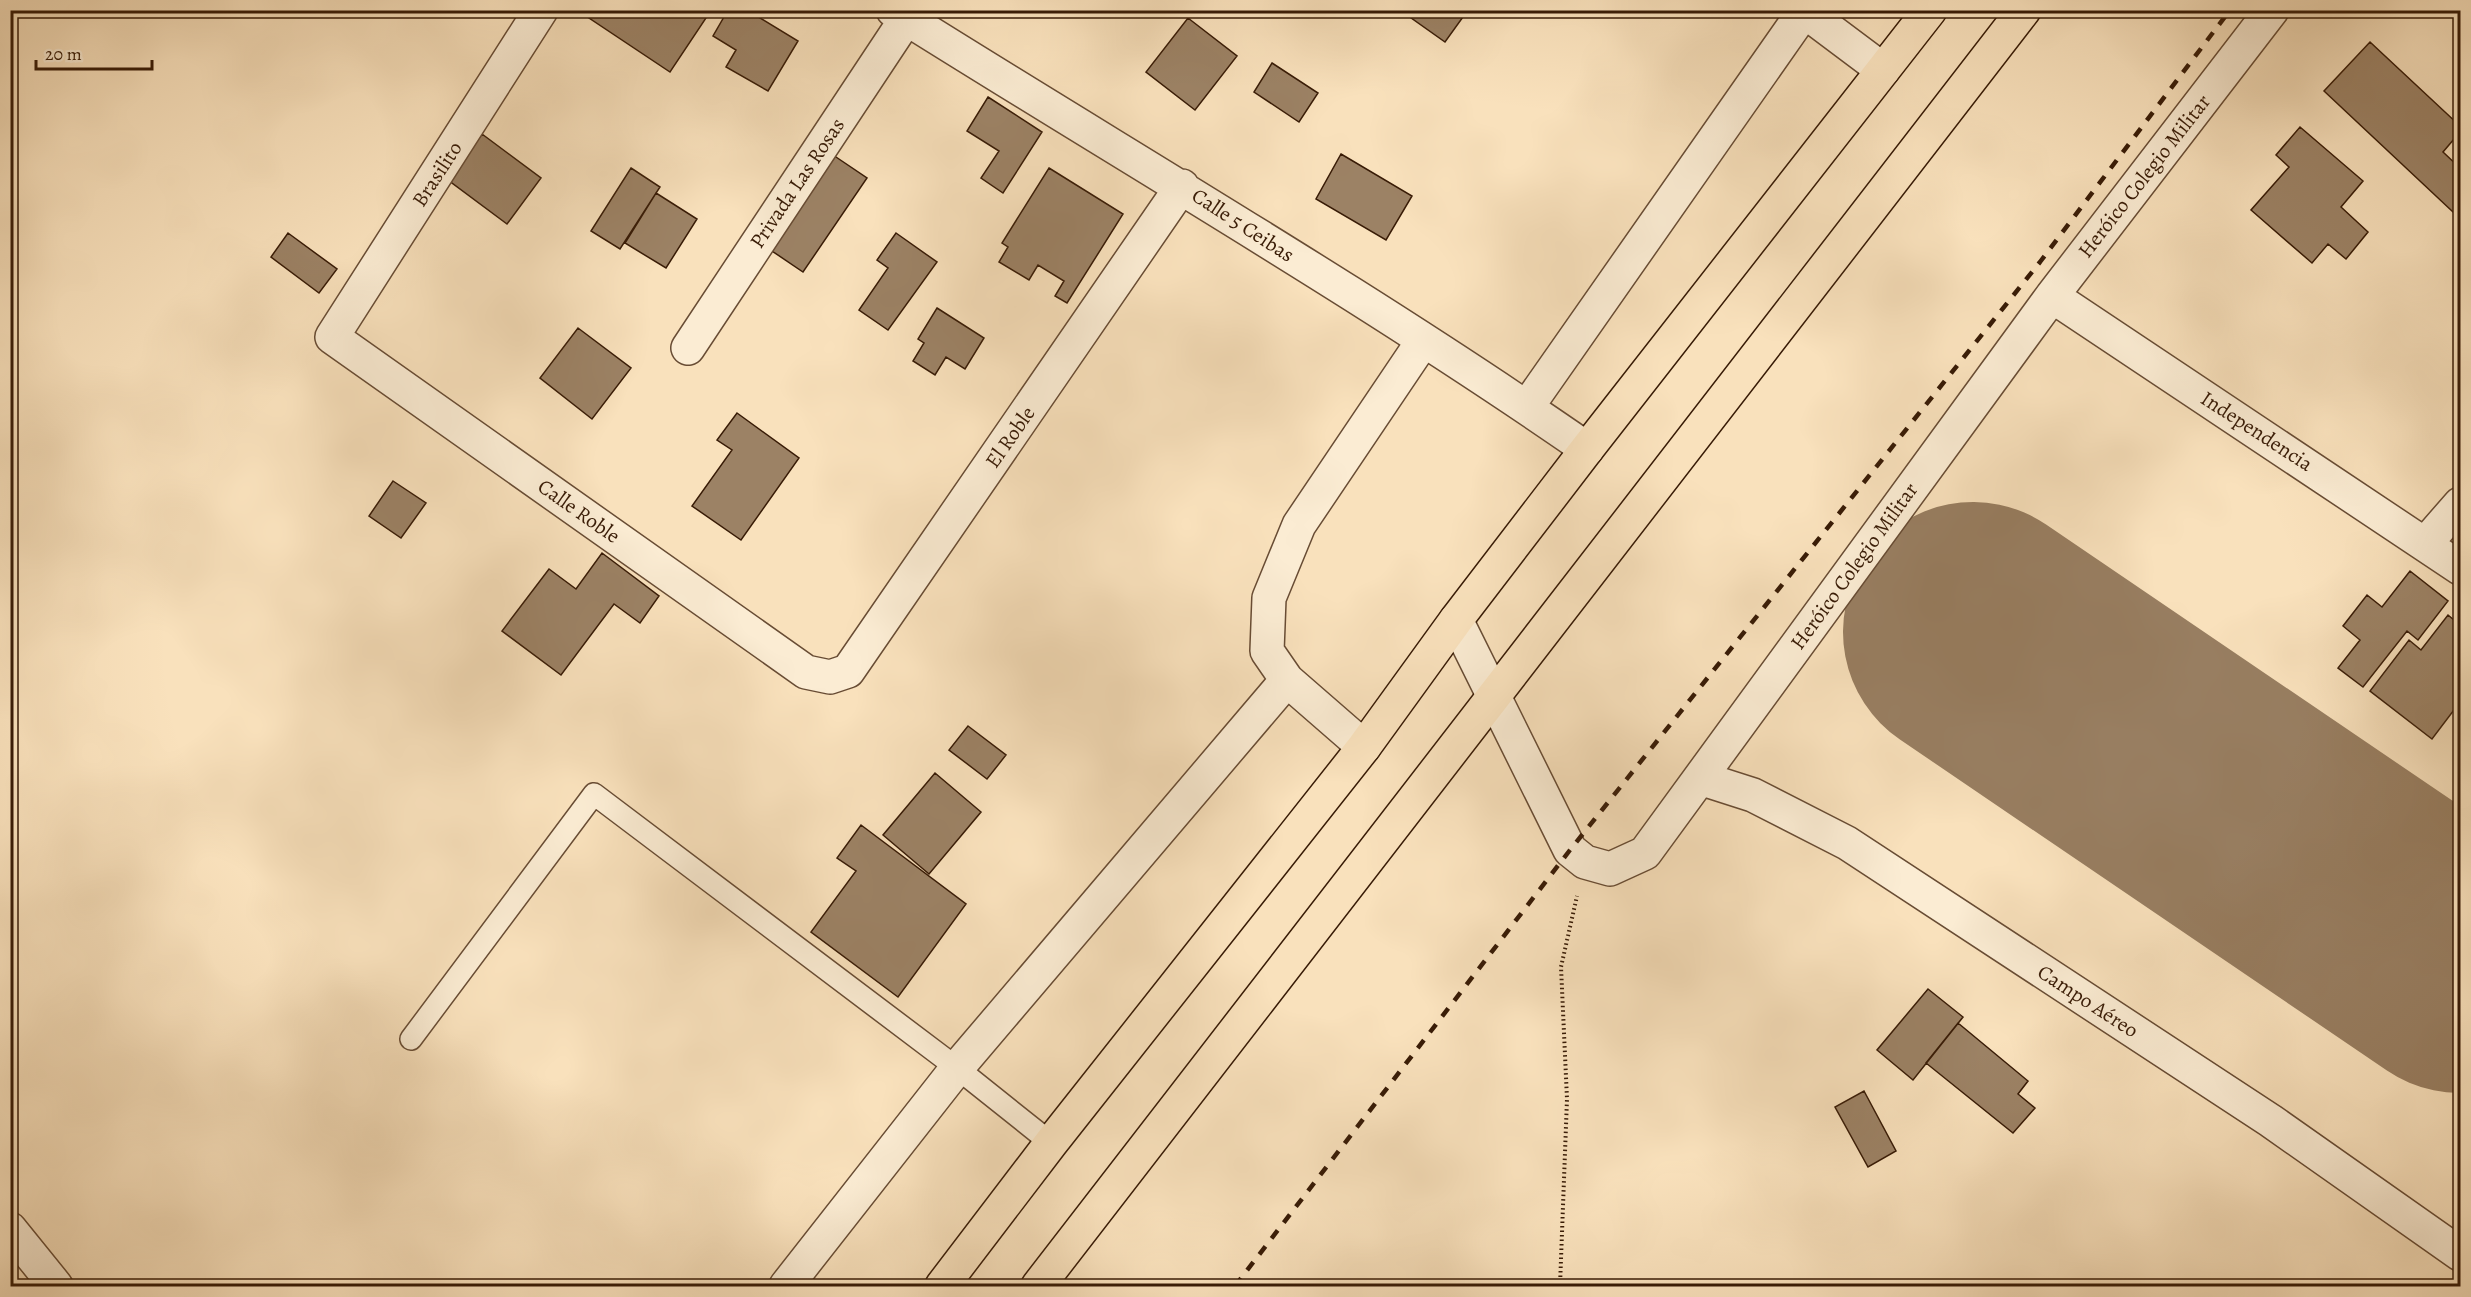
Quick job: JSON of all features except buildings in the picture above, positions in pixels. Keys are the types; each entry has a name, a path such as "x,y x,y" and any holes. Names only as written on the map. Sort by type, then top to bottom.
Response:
{"main road":[{"path":"942,1287 1051,1143 1364,747 1456,620 1587,449 1930,10"},
{"path":"1038,1287 2024,10"}],"street":[{"name":"Brasilito","path":"332,337 541,10"},
{"name":"Heróico Colegio Militar","path":"1585,862 1610,869 1645,853 2052,296 2272,10"},
{"path":"1527,407 1804,11 1884,70"},
{"name":"Calle 5 Ceibas","path":"900,15 1182,186 1527,407 1587,449"},
{"name":"Privada Las Rosas","path":"688,348 900,15"},
{"name":"El Roble","path":"830,677 848,671 1182,186"},
{"name":"Independencia","path":"2052,296 2426,543 2460,568"},
{"name":"Calle Roble","path":"332,337 806,672 830,677"},
{"path":"1364,747 1287,680 1267,651 1269,598 1299,525 1423,340"},
{"path":"2426,543 2460,504"},
{"path":"1456,620 1570,850 1585,862"},
{"path":"786,1287 957,1068 1287,680"},
{"name":"Campo Aéreo","path":"1700,778 1753,795 1847,843 2271,1121 2460,1254"},
{"path":"10,1229 56,1287"}],"lane":[{"path":"411,1039 594,794 957,1068 1051,1143"}],"path":[{"path":"1560,1287 1567,1099 1561,967 1585,862"}],"runway":[{"path":"1973,632 2460,963"}],"railway":[{"path":"1235,1286 1570,850 2040,262 2230,10"}]}
